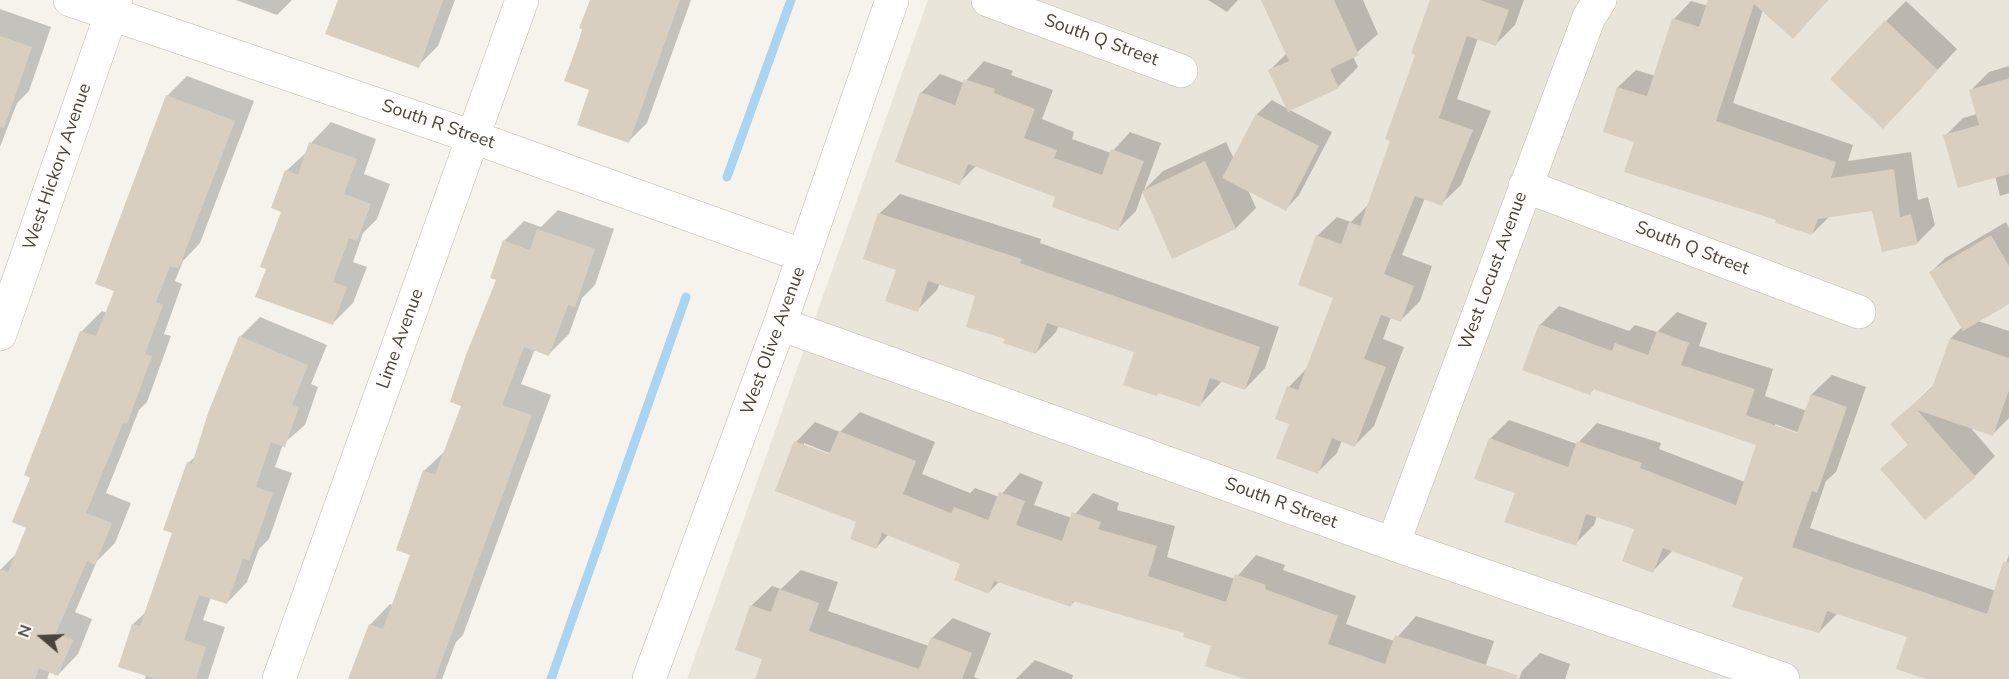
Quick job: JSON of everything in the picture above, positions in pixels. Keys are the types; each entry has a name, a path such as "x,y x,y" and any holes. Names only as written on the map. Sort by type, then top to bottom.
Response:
{"street":[{"name":"South R Street","path":"70,0 113,7 804,256"},
{"name":"Lime Avenue","path":"279,679 522,0"},
{"name":"West Olive Avenue","path":"649,679 780,324 892,0"},
{"name":"South Q Street","path":"988,0 1181,70"},
{"name":"West Locust Avenue","path":"1393,544 1589,16 1600,0"},
{"name":"West Hickory Avenue","path":"0,334 113,7"},
{"name":"South Q Street","path":"1525,186 1859,312"},
{"name":"South R Street","path":"780,324 1393,544 1783,679"}],"shaded area":[{"path":"928,0 2009,0 2009,679 687,679"}],"building":[{"path":"338,0 443,0 419,68 325,34"},
{"path":"590,0 680,0 629,143 577,125 589,90 564,81 583,30 579,28"},
{"path":"1261,0 1334,0 1359,55 1330,69 1339,88 1288,112 1268,70 1289,61"},
{"path":"1430,0 1480,0 1509,10 1496,46 1467,36 1439,118 1473,130 1442,206 1415,196 1384,274 1414,286 1401,322 1381,315 1364,359 1386,367 1355,447 1332,438 1318,474 1276,458 1289,424 1275,419 1287,386 1298,390 1333,298 1298,285 1316,235 1341,244 1349,222 1360,226 1390,141 1385,139 1415,55 1411,53"},
{"path":"1708,0 1828,0 1793,39 1754,4 1716,121 1836,162 1831,178 1894,169 1900,217 1911,214 1918,244 1882,252 1872,211 1818,219 1812,235 1775,223 1776,220 1624,172 1634,142 1603,132 1617,87 1647,96 1672,18 1699,27"},
{"path":"1885,20 1938,70 1883,129 1830,79"},
{"path":"0,36 32,47 4,128 0,127"},
{"path":"2009,78 2009,174 1958,188 1943,135 1979,125 1969,90"},
{"path":"964,79 995,89 994,93 1035,109 1024,138 1057,150 1054,158 1102,175 1111,149 1144,161 1118,231 1052,207 1055,197 968,164 960,185 895,162 920,92 955,105"},
{"path":"166,95 235,121 180,265 177,268 170,266 156,302 163,305 145,354 152,356 127,424 123,423 86,513 112,523 95,565 87,561 56,633 73,640 58,676 39,668 35,679 0,679 0,569 8,572 26,528 12,522 30,478 24,475 80,331 96,336 114,291 95,284"},
{"path":"1256,114 1319,146 1286,211 1222,178"},
{"path":"309,142 357,159 344,194 371,204 357,241 349,238 333,282 347,287 333,325 255,297 266,269 260,267 281,212 271,208 285,170 298,175"},
{"path":"1205,161 1236,229 1172,259 1142,191"},
{"path":"878,213 1022,259 1020,263 1260,347 1245,390 1210,378 1200,407 1158,393 1157,396 1123,385 1134,352 1047,323 1036,354 1003,343 1005,339 966,327 975,296 928,281 918,312 885,301 896,270 863,259"},
{"path":"537,229 595,249 575,307 568,305 549,356 524,347 502,405 532,415 435,679 348,679 369,624 383,629 410,555 396,550 423,470 435,475 461,406 450,402 496,280 490,278 503,240 530,250"},
{"path":"1991,235 2009,266 2009,304 1963,331 1929,272"},
{"path":"1539,324 1612,351 1615,343 1648,355 1657,331 1689,343 1681,365 1755,389 1746,415 1797,433 1811,394 1847,407 1817,493 1812,491 1792,547 1987,614 2003,562 2009,562 2009,679 1926,679 1896,669 1907,637 1827,611 1819,633 1732,607 1743,577 1663,548 1653,573 1622,561 1634,529 1586,514 1576,546 1504,522 1515,493 1474,479 1489,438 1568,467 1577,441 1642,463 1640,468 1736,505 1756,445 1593,389 1590,395 1522,370"},
{"path":"239,336 308,365 292,405 299,407 285,447 271,442 256,487 273,493 249,561 243,558 227,604 199,595 184,640 206,647 196,679 156,679 118,667 132,624 140,626 172,533 163,530 187,462 192,464 208,413"},
{"path":"1950,338 2009,358 2009,390 1993,436 1917,410 1976,477 1925,520 1880,469 1908,445 1890,424 1932,388"},
{"path":"839,431 916,461 903,494 951,513 954,507 988,520 999,492 1025,501 1016,525 1062,541 1072,512 1101,522 1098,529 1157,546 1148,576 1226,602 1235,574 1266,585 1265,589 1338,616 1328,644 1385,664 1395,635 1517,675 1517,679 1245,679 1205,666 1211,646 1183,637 1184,633 1073,601 1071,607 994,581 989,594 954,580 960,564 882,533 876,549 850,539 856,522 775,491 794,441 829,454"},
{"path":"779,589 819,603 809,631 919,669 931,637 972,653 962,679 755,679 762,659 735,650 750,605 771,612"}],"waterway":[{"path":"727,177 791,0"},
{"path":"551,679 686,297"}]}
